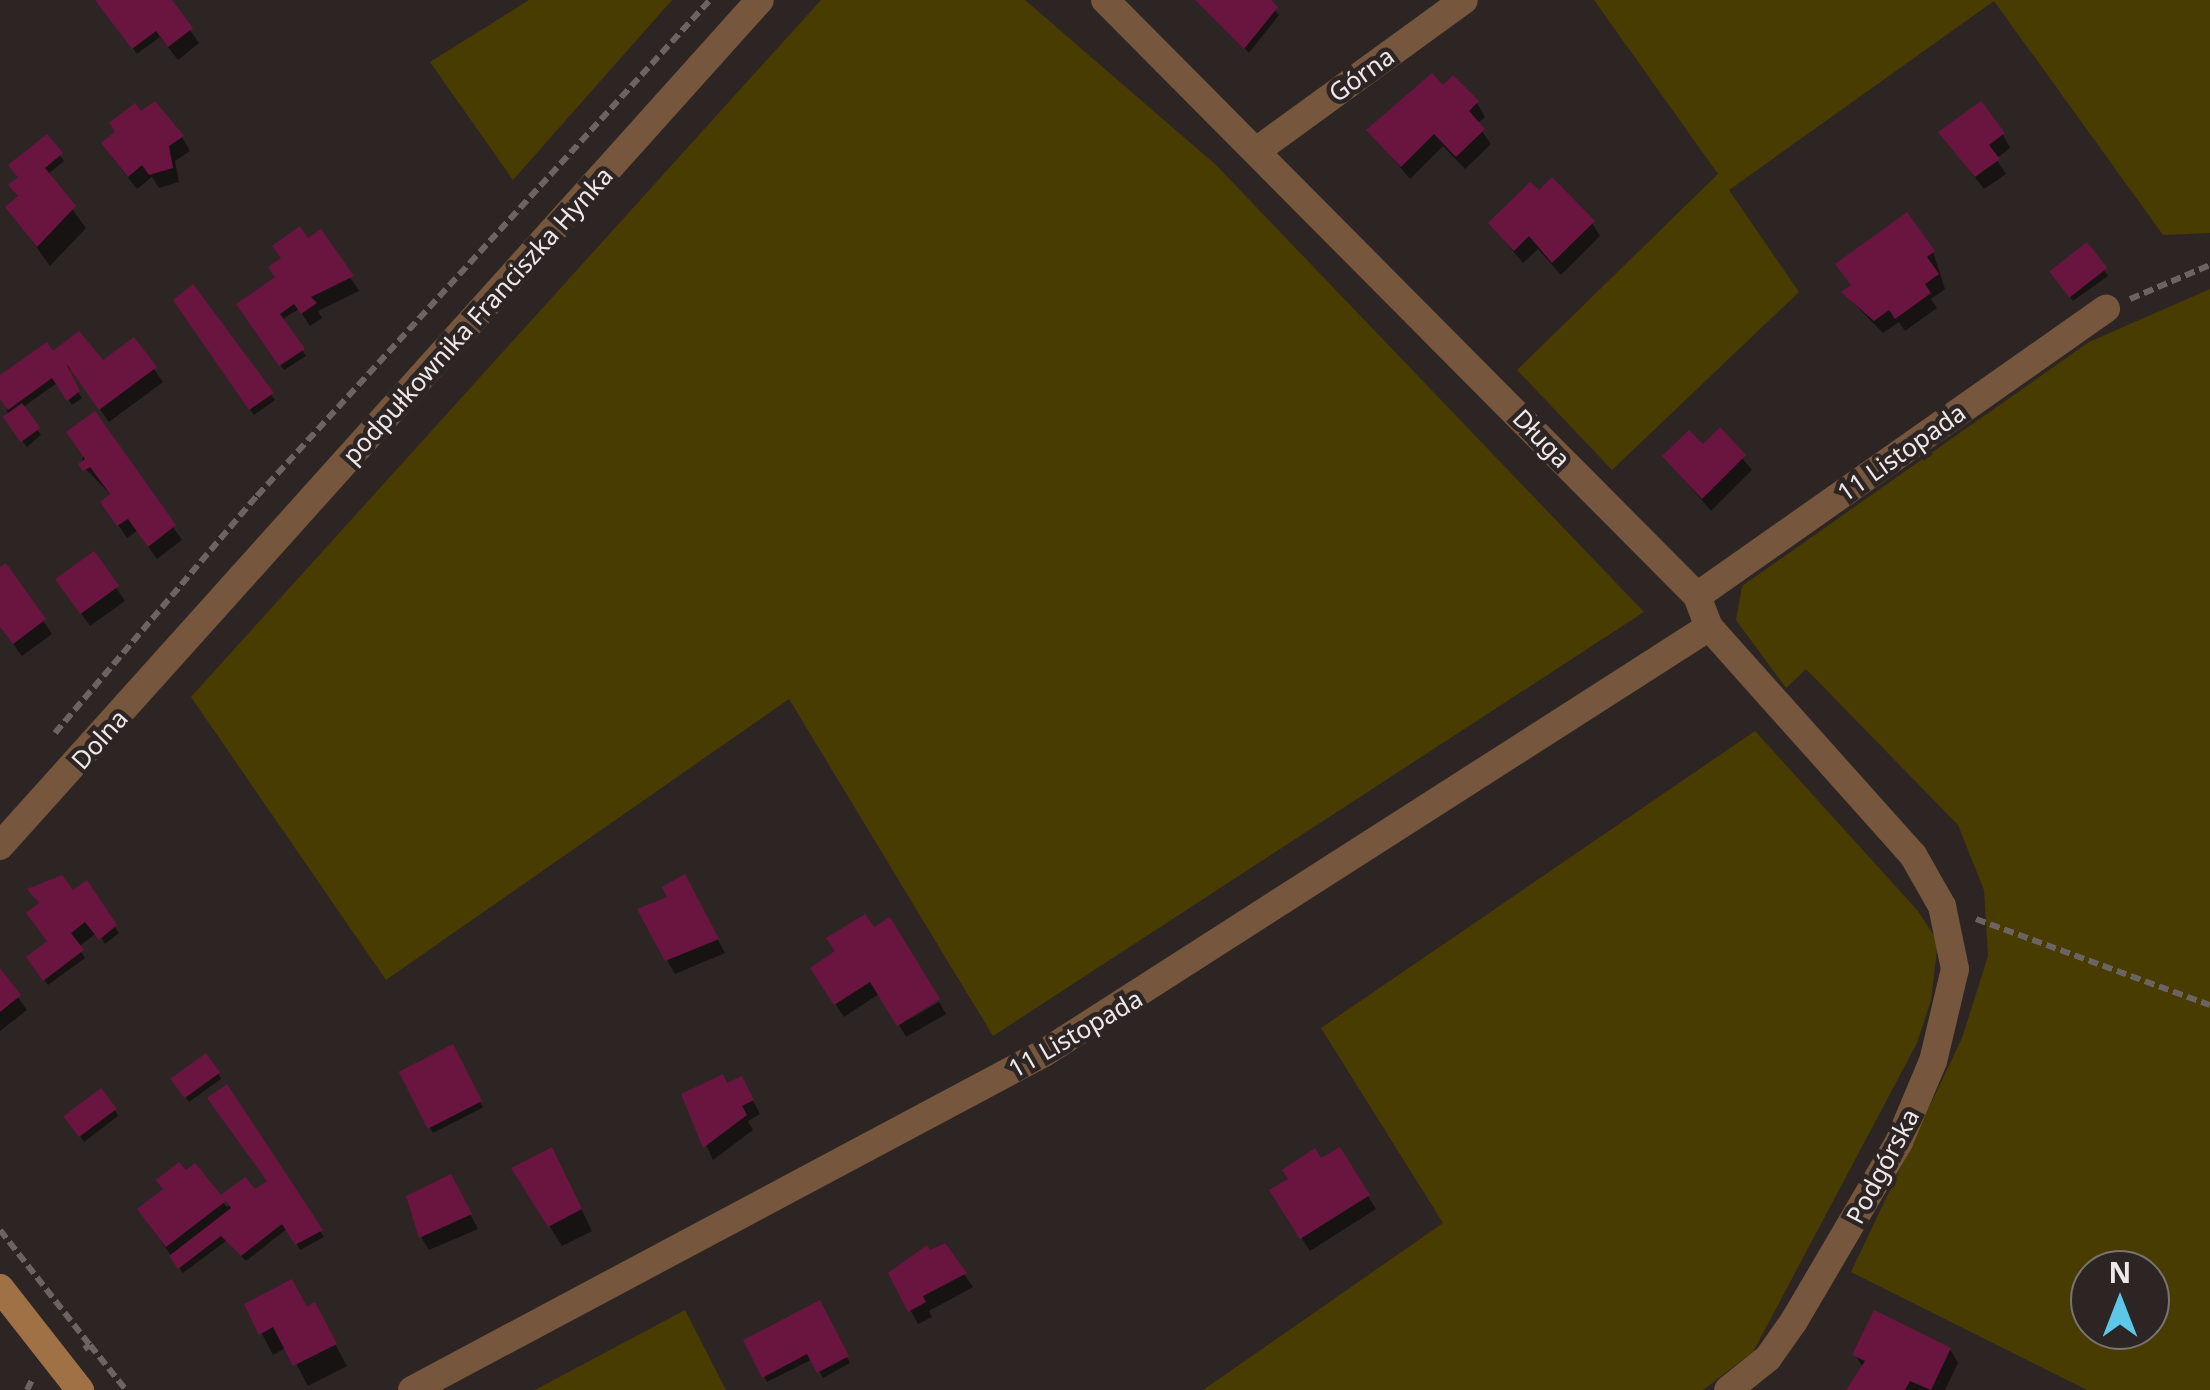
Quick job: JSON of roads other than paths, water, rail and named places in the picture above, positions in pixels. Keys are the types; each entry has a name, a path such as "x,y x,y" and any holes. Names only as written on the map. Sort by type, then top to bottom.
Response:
{"main road":[{"path":"0,1288 80,1390"}],"street":[{"name":"podpułkownika Franciszka Hynka","path":"195,630 760,0"},
{"name":"Długa","path":"1105,0 1259,149 1697,596 1709,627 1912,855 1942,906"},
{"name":"Górna","path":"1259,149 1464,0"},
{"name":"11 Listopada","path":"1697,596 2106,309"},
{"name":"11 Listopada","path":"412,1390 1044,1054 1709,627"},
{"name":"Dolna","path":"0,846 195,630"},
{"name":"Podgórska","path":"1728,1390 1768,1358 1794,1321 1900,1142 1933,1060 1955,969 1942,906"}]}
